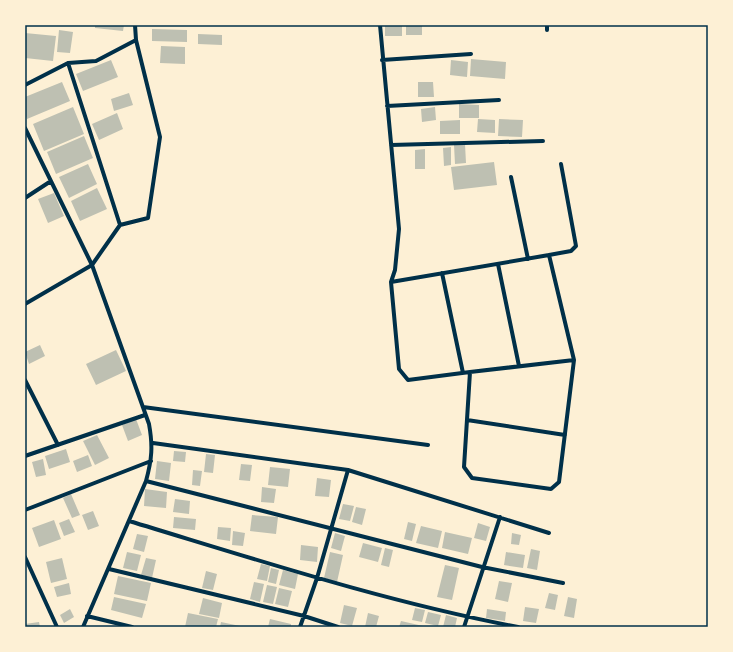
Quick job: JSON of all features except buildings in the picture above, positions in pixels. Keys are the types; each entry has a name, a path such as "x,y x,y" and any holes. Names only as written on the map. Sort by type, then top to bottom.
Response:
{"street":[{"path":"25,304 92,265 120,225 148,218 160,137 136,40 135,25"},
{"path":"380,25 382,60 399,229 395,270 391,282 399,369 408,380 574,360"},
{"path":"25,85 68,63 96,61 136,40"},
{"path":"382,60 471,54"},
{"path":"68,63 120,225"},
{"path":"387,106 499,100"},
{"path":"25,128 92,265 146,415 152,443 151,461 146,480 83,627"},
{"path":"390,145 543,141"},
{"path":"391,282 571,252 576,246 561,164"},
{"path":"511,177 528,258"},
{"path":"25,198 51,181"},
{"path":"470,372 464,467 472,478 551,489 559,482 574,360 549,255"},
{"path":"498,264 519,366"},
{"path":"442,273 463,373"},
{"path":"25,380 58,445"},
{"path":"143,407 428,445"},
{"path":"25,456 146,415"},
{"path":"467,420 565,435"},
{"path":"152,443 348,470 549,533"},
{"path":"25,510 151,461"},
{"path":"300,627 317,578 330,527 348,470"},
{"path":"146,480 482,567 563,582"},
{"path":"464,627 482,567 500,517"},
{"path":"129,521 317,578 468,617 518,627"},
{"path":"25,557 56,627"},
{"path":"109,569 304,616 338,627"},
{"path":"87,616 132,627"}]}
